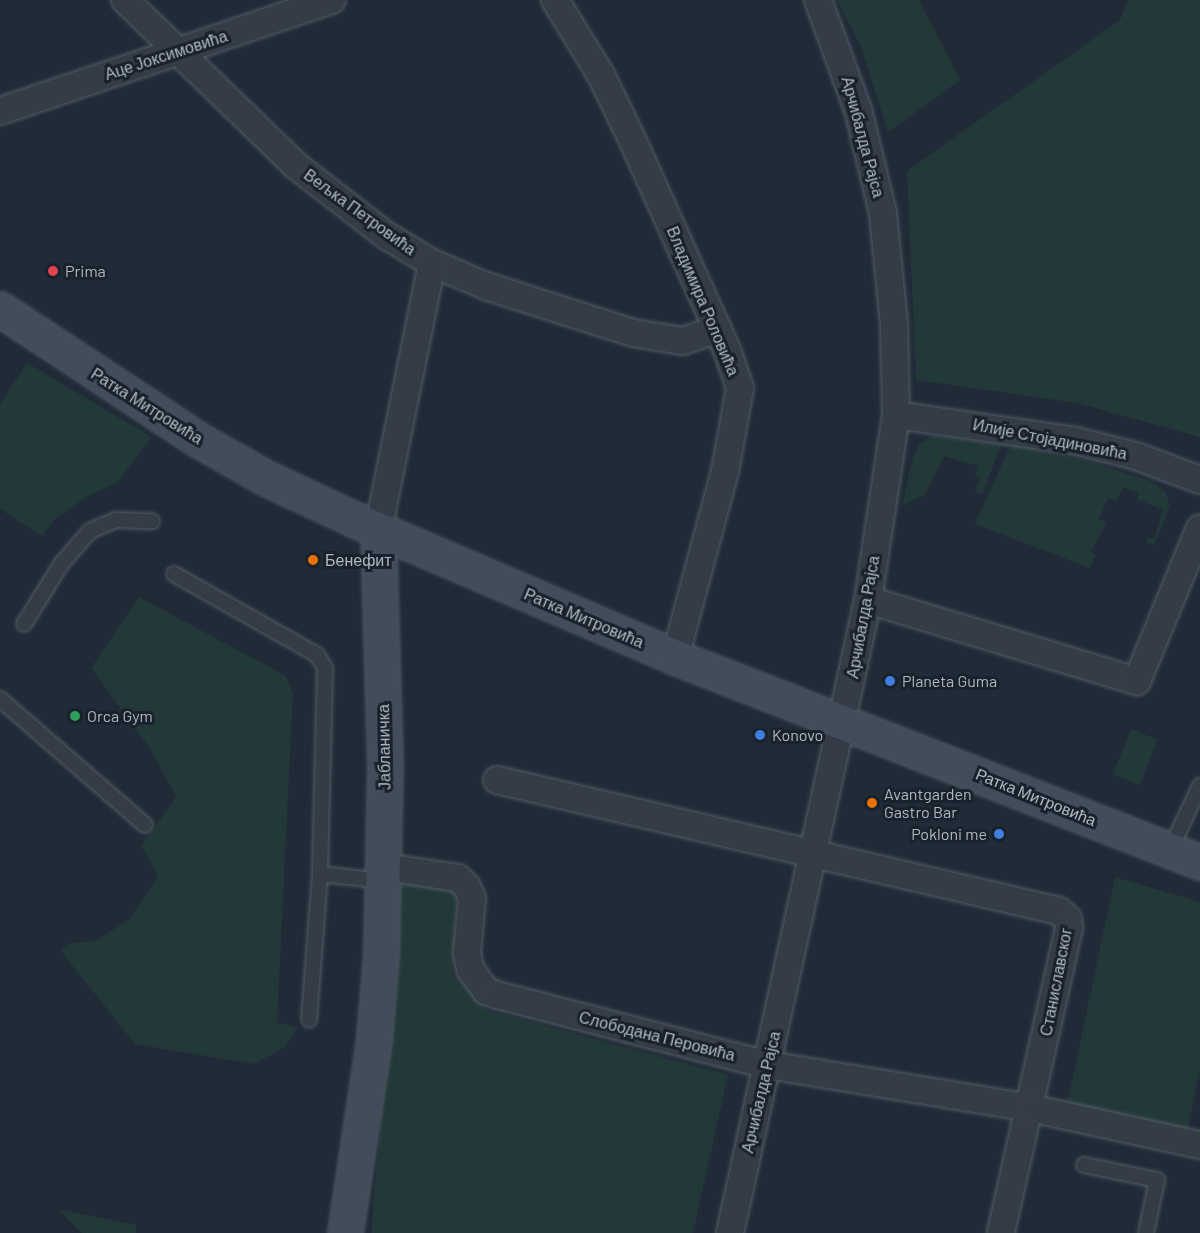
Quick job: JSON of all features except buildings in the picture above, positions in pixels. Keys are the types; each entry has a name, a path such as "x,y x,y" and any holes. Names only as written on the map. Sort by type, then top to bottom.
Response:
{"main road":[{"name":"Ратка Митровића","path":"0,309 199,440 266,478 378,531 675,657 1200,862"},
{"name":"Јабланичка","path":"345,1233 374,1038 384,874 378,531"}],"street":[{"name":"Вељка Петровића","path":"125,0 295,165 387,236 432,263 486,286 633,333 683,341 718,329"},
{"name":"Аце Јоксимовића","path":"0,111 332,0"},
{"name":"Владимира Роловића","path":"555,0 601,75 735,367 740,388 739,408 675,657"},
{"name":"Арчибалда Рајса","path":"730,1233 868,600 896,415 893,313 883,213 858,110 818,0"},
{"name":"Јабланичка","path":"378,531 432,263"},
{"name":"Илије Стојадиновића","path":"896,415 1076,441 1136,456 1200,480"},
{"path":"868,600 1137,681 1200,528"},
{"path":"497,780 813,856"},
{"name":"Станиславског","path":"813,856 1051,906 1068,919 1068,937 1001,1233"},
{"name":"Слободана Перовића","path":"384,874 458,878 467,887 472,898 467,953 470,969 486,991 768,1065 1030,1108 1200,1145"}],"lane":[{"path":"24,624 62,563 90,531 116,520 152,521"},
{"path":"174,574 321,661 326,677 320,874 309,1020"},
{"path":"0,699 145,825"},
{"path":"1170,850 1200,786"},
{"path":"320,874 384,874"},
{"path":"1084,1165 1157,1180 1146,1233"}],"green space":[{"path":"837,0 919,0 960,80 888,132 861,47"},
{"path":"1128,0 1200,0 1200,437 1077,403 916,380 907,171 1120,20"},
{"path":"27,363 152,437 117,483 88,496 55,519 42,536 0,509 0,404"},
{"path":"932,435 1001,445 982,494 975,492 981,478 975,475 978,466 944,456 925,494 902,506 913,457 919,444"},
{"path":"1011,444 1089,461 1152,482 1166,492 1170,506 1154,545 1146,542 1148,537 1155,539 1163,510 1137,499 1139,494 1123,487 1117,501 1108,498 1099,519 1106,523 1091,552 1096,554 1090,568 975,524"},
{"path":"139,597 286,676 293,693 277,1023 298,1027 285,1047 255,1064 135,1044 61,951 70,943 96,941 131,918 158,875 141,846 176,797 151,750 91,668"},
{"path":"1131,729 1158,740 1140,785 1113,774"},
{"path":"1115,877 1200,902 1200,1072 1187,1131 1067,1105"},
{"path":"401,880 457,886 453,973 488,1010 728,1075 693,1233 371,1233"},
{"path":"58,1209 136,1225 136,1233 82,1233"}],"place":[{"name":"Prima","path":"53,271"},
{"name":"Бенефит","path":"313,560"},
{"name":"Planeta Guma","path":"890,681"},
{"name":"Orca Gym","path":"75,716"},
{"name":"Konovo","path":"760,735"},
{"name":"Avantgarden Gastro Bar","path":"872,803"},
{"name":"Pokloni me","path":"999,834"}]}
